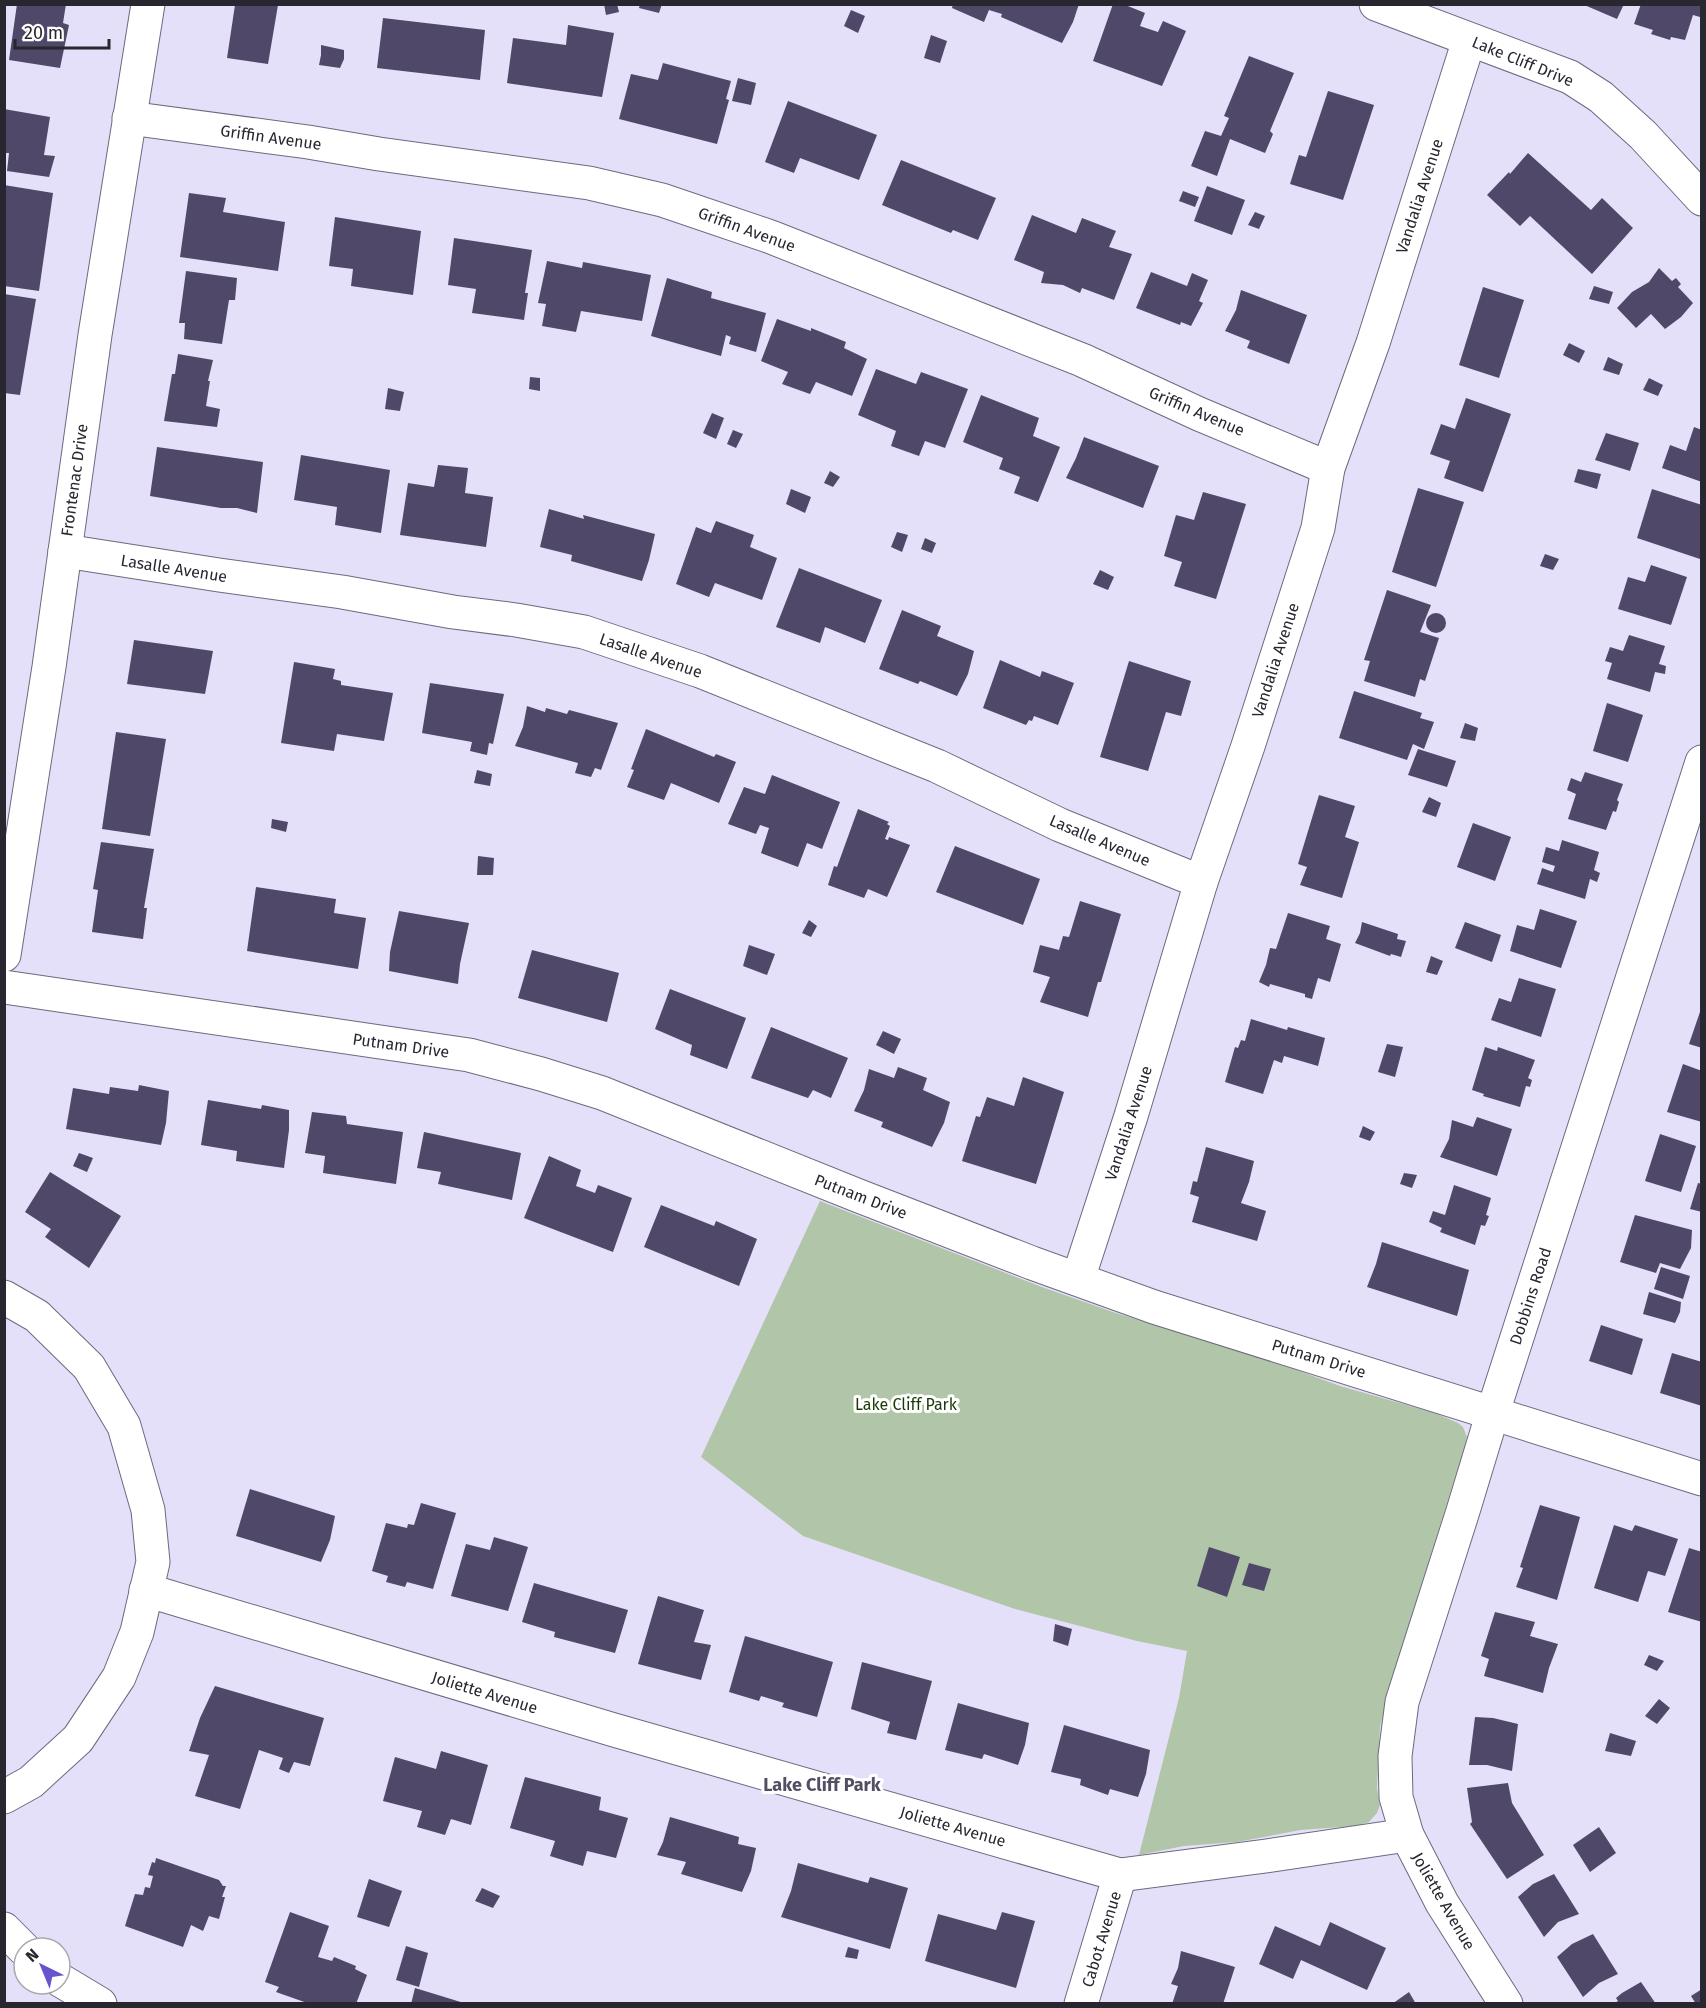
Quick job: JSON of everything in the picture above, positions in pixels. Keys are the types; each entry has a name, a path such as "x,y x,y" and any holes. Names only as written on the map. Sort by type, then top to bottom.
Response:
{"street":[{"name":"Frontenac Drive","path":"4,956 25,830 77,456 148,4"},
{"name":"Lake Cliff Drive","path":"1376,4 1570,77 1601,97 1643,135 1701,199"},
{"name":"Vandalia Avenue","path":"1078,1279 1131,1116 1201,882 1318,528 1328,468 1373,343 1469,40"},
{"name":"Griffin Avenue","path":"129,118 308,141 379,154 589,183 662,200 771,237 1082,360 1199,414 1328,468"},
{"name":"Lasalle Avenue","path":"65,551 208,574 342,592 584,632 700,671 937,766 1060,825 1201,882"},
{"name":"Dobbins Road","path":"1407,1835 1396,1797 1395,1756 1402,1702 1492,1412 1701,762"},
{"name":"Putnam Drive","path":"4,987 469,1055 541,1074 602,1093 731,1146 1154,1307 1701,1479"},
{"path":"4,1297 37,1316 89,1367 124,1426 148,1510 153,1562 137,1632 119,1677 78,1739 31,1782 4,1797"},
{"name":"Joliette Avenue","path":"146,1590 614,1730 1120,1875 1407,1835 1442,1903 1506,2004"},
{"name":"Cabot Avenue","path":"1081,2004 1120,1875"},
{"path":"72,1987 100,2004"}],"green space":[{"name":"Lake Cliff Park","path":"820,1201 1042,1287 1116,1313 1275,1362 1340,1386 1435,1413 1463,1427 1467,1437 1465,1446 1392,1679 1380,1727 1377,1788 1380,1805 1377,1813 1369,1822 1356,1826 1301,1830 1237,1842 1184,1846 1139,1855 1179,1698 1187,1651 1137,1641 1015,1609 803,1536 701,1457"}],"building":[{"path":"17,4 66,4 63,23 69,25 60,68 9,60"},
{"path":"604,4 617,4 619,12 606,15"},
{"path":"640,4 662,4 659,13 639,8"},
{"path":"953,4 1079,4 1062,43 1001,17 1002,14 989,10 984,22 952,8"},
{"path":"1113,4 1123,4 1145,13 1140,26 1158,32 1163,21 1186,31 1162,86 1093,61"},
{"path":"1582,4 1624,4 1617,19"},
{"path":"1641,4 1702,4 1702,11 1700,17 1693,15 1685,40 1671,37 1670,40 1651,34 1653,30 1634,24"},
{"path":"235,5 278,5 268,64 227,58"},
{"path":"851,10 865,16 858,33 844,26"},
{"path":"383,18 485,30 480,80 377,68"},
{"path":"568,25 614,33 602,97 507,83 513,38 566,45"},
{"path":"931,35 947,41 940,63 924,58"},
{"path":"321,45 344,50 344,59 340,68 319,65"},
{"path":"1249,56 1294,73 1270,131 1273,134 1265,153 1230,139 1217,176 1191,166 1205,131 1221,136 1229,118 1224,116"},
{"path":"663,63 731,81 726,99 729,100 717,144 619,119 631,74 658,80"},
{"path":"738,78 756,83 751,105 732,101"},
{"path":"1328,91 1374,105 1343,200 1290,184 1299,155 1306,157"},
{"path":"788,101 877,135 859,180 800,158 794,173 765,162"},
{"path":"4,109 50,117 44,155 55,156 49,177 7,171 9,153 4,153"},
{"path":"1528,153 1591,210 1602,198 1633,228 1592,274 1530,216 1520,226 1487,195"},
{"path":"901,160 996,198 978,240 953,230 951,233 882,205"},
{"path":"4,185 53,193 39,291 4,286"},
{"path":"1207,186 1245,200 1232,235 1194,221"},
{"path":"1183,191 1199,197 1195,207 1179,201"},
{"path":"189,193 226,198 223,212 285,222 278,271 180,257"},
{"path":"1255,212 1265,216 1259,229 1248,225"},
{"path":"1032,215 1076,233 1082,218 1116,231 1109,247 1132,254 1114,300 1082,288 1080,293 1063,285 1041,283 1044,272 1014,260"},
{"path":"335,217 421,231 413,295 351,286 353,269 329,266"},
{"path":"454,238 532,250 525,293 528,293 524,320 472,313 476,289 448,285"},
{"path":"547,261 582,268 583,262 651,275 642,321 581,311 576,332 542,326 546,304 538,303"},
{"path":"1659,268 1672,281 1676,278 1681,284 1678,287 1693,303 1681,317 1665,329 1651,314 1636,328 1617,308 1632,292 1649,282"},
{"path":"186,271 237,278 235,300 229,300 222,344 184,339 185,323 179,323"},
{"path":"1151,272 1187,286 1192,273 1208,280 1199,301 1203,303 1191,326 1181,322 1180,325 1136,308"},
{"path":"667,278 712,292 711,298 766,313 756,352 729,344 731,337 726,335 721,356 651,336"},
{"path":"1594,286 1613,292 1609,304 1589,299"},
{"path":"1483,287 1524,300 1499,378 1459,365"},
{"path":"1241,290 1307,315 1289,364 1247,348 1250,341 1225,331 1236,310"},
{"path":"4,294 36,299 20,395 4,393"},
{"path":"777,319 811,331 811,328 846,342 844,348 867,359 852,396 816,382 810,394 782,384 788,372 761,361"},
{"path":"1569,343 1585,351 1579,363 1563,355"},
{"path":"178,354 213,360 206,406 220,409 217,427 164,421"},
{"path":"1608,357 1623,364 1619,375 1603,370"},
{"path":"876,369 916,384 921,372 968,389 945,448 925,441 919,456 891,446 896,431 858,415"},
{"path":"530,377 540,378 540,391 529,389"},
{"path":"1649,378 1663,385 1658,396 1643,390"},
{"path":"388,388 404,392 400,411 385,409"},
{"path":"981,395 1039,418 1033,436 1060,447 1038,502 1014,493 1020,477 999,469 1003,458 963,442"},
{"path":"1466,398 1511,414 1483,492 1444,478 1450,461 1430,454 1441,424 1455,429"},
{"path":"712,413 724,418 716,439 703,433"},
{"path":"1694,427 1702,430 1702,482 1662,468 1670,445 1686,451"},
{"path":"733,430 743,434 736,448 727,444"},
{"path":"1606,433 1639,443 1630,471 1595,460"},
{"path":"1084,437 1159,466 1143,508 1066,478"},
{"path":"157,447 263,462 257,513 150,496"},
{"path":"301,455 390,470 381,533 335,525 337,507 294,500"},
{"path":"438,465 468,468 465,493 493,497 486,547 400,535 408,483 434,487"},
{"path":"1578,469 1601,474 1597,489 1574,482"},
{"path":"830,471 840,477 833,487 824,483"},
{"path":"1418,488 1464,502 1436,587 1392,572"},
{"path":"791,489 811,497 805,513 786,504"},
{"path":"1652,489 1702,505 1700,559 1637,538"},
{"path":"1203,492 1246,504 1216,599 1174,586 1182,562 1164,556 1176,515 1194,520"},
{"path":"549,509 584,519 583,515 655,534 642,581 571,561 572,555 540,547"},
{"path":"716,521 754,535 750,547 777,558 762,600 715,583 709,597 676,584 696,527 711,533"},
{"path":"897,532 908,535 902,552 891,547"},
{"path":"925,538 936,543 932,553 921,549"},
{"path":"1545,554 1559,559 1553,570 1540,566"},
{"path":"1651,565 1687,577 1671,625 1618,609 1628,577 1645,582"},
{"path":"799,568 882,600 865,643 825,627 820,643 776,627"},
{"path":"1100,570 1114,577 1108,590 1093,584"},
{"path":"1387,590 1431,605 1420,632 1439,638 1425,681 1420,679 1415,697 1364,681 1370,661 1364,660"},
{"path":"902,610 941,626 937,636 974,651 968,674 957,696 920,681 918,684 879,669"},
{"path":"1436,613 1443,616 1446,623 1443,630 1436,633 1429,630 1426,623 1429,616"},
{"path":"1629,635 1665,646 1659,664 1666,666 1665,674 1655,672 1650,692 1607,679 1612,663 1605,661 1610,647 1623,651"},
{"path":"134,640 213,651 205,694 127,684"},
{"path":"1000,660 1040,677 1042,671 1074,683 1058,725 1034,716 1032,721 1029,720 1026,725 983,708"},
{"path":"1129,661 1191,681 1181,716 1166,712 1148,771 1100,757"},
{"path":"294,662 335,669 333,679 341,681 341,685 393,693 384,741 337,734 334,751 281,743"},
{"path":"430,683 504,694 493,744 489,743 487,755 470,751 472,742 422,733"},
{"path":"1354,691 1422,713 1420,718 1434,722 1424,749 1413,744 1407,760 1339,738"},
{"path":"1607,703 1643,715 1628,762 1593,751"},
{"path":"527,706 545,712 546,708 567,714 569,710 618,723 601,770 595,768 591,777 575,773 578,763 515,746 523,727"},
{"path":"1465,723 1478,728 1475,741 1460,738"},
{"path":"646,729 714,757 716,754 736,762 719,803 671,783 664,800 627,787 634,770 631,769"},
{"path":"116,732 166,739 150,836 102,829"},
{"path":"1418,749 1456,761 1447,787 1408,775"},
{"path":"477,770 492,774 490,786 474,783"},
{"path":"1585,772 1623,784 1617,800 1619,802 1616,812 1613,811 1606,830 1568,819 1576,794 1567,790 1571,778 1581,782"},
{"path":"772,775 840,802 822,849 807,843 798,867 761,853 769,828 760,825 756,834 728,824 744,787 765,794"},
{"path":"1319,795 1355,806 1345,837 1359,842 1342,898 1300,885 1307,867 1298,864"},
{"path":"1429,797 1441,803 1436,817 1422,812"},
{"path":"858,809 889,822 887,824 890,826 885,839 888,840 889,837 910,845 887,897 868,889 864,898 828,885"},
{"path":"272,819 288,822 286,832 271,828"},
{"path":"1473,823 1511,837 1495,881 1457,867"},
{"path":"1562,840 1599,852 1594,870 1600,873 1597,882 1590,879 1585,899 1537,884 1542,868 1553,872 1555,866 1542,862 1546,847 1559,851"},
{"path":"101,842 154,849 144,908 147,908 143,939 92,932 98,890 93,889"},
{"path":"955,846 1040,879 1023,925 936,892"},
{"path":"478,856 494,858 493,875 477,875"},
{"path":"256,887 336,899 334,913 366,918 358,969 247,951"},
{"path":"1080,901 1121,914 1088,1017 1040,1002 1050,977 1033,972 1040,945 1059,950 1063,936 1069,937"},
{"path":"1540,909 1577,921 1561,968 1510,951 1517,925 1534,930"},
{"path":"399,911 469,923 458,984 389,971 390,952"},
{"path":"1288,913 1330,926 1326,939 1341,944 1330,982 1318,978 1312,999 1305,997 1305,994 1270,984 1269,987 1259,982 1270,948 1276,949"},
{"path":"809,920 817,926 811,937 802,933"},
{"path":"1362,922 1398,934 1397,939 1406,941 1401,957 1391,954 1390,956 1355,943"},
{"path":"1465,922 1501,935 1492,962 1455,948"},
{"path":"749,945 775,954 767,975 743,966"},
{"path":"532,950 619,973 607,1022 518,998"},
{"path":"1431,956 1443,961 1437,975 1426,972"},
{"path":"1519,978 1556,989 1541,1037 1491,1020 1499,998 1511,1002"},
{"path":"670,989 746,1018 727,1069 690,1055 692,1045 655,1029"},
{"path":"1702,1006 1702,1048 1689,1044"},
{"path":"1251,1019 1325,1038 1318,1066 1284,1056 1282,1063 1274,1060 1263,1094 1225,1082 1235,1047 1238,1048 1241,1040 1245,1041"},
{"path":"771,1027 848,1058 831,1098 813,1090 808,1098 751,1078"},
{"path":"883,1031 901,1039 894,1054 876,1045"},
{"path":"1387,1044 1403,1047 1395,1077 1378,1072"},
{"path":"1485,1047 1497,1051 1498,1047 1535,1060 1528,1078 1532,1080 1530,1087 1526,1086 1520,1107 1483,1096 1484,1094 1472,1090"},
{"path":"1683,1064 1702,1071 1702,1122 1667,1112"},
{"path":"898,1067 927,1078 923,1090 950,1102 944,1123 932,1147 881,1127 883,1122 854,1111 864,1090 869,1069 894,1078"},
{"path":"1023,1077 1064,1092 1036,1184 962,1161 976,1116 980,1117 987,1097 1014,1106"},
{"path":"139,1085 169,1091 161,1145 66,1129 73,1088 109,1094 110,1087 138,1091"},
{"path":"208,1100 261,1109 262,1105 289,1110 284,1168 236,1161 237,1151 201,1145"},
{"path":"312,1112 346,1116 347,1124 403,1132 396,1184 323,1173 325,1156 305,1153"},
{"path":"1477,1117 1512,1129 1497,1176 1440,1157 1449,1139 1452,1120 1473,1127"},
{"path":"1363,1126 1375,1132 1370,1141 1359,1137"},
{"path":"424,1132 521,1153 512,1200 438,1184 441,1172 417,1168"},
{"path":"1660,1134 1696,1146 1681,1192 1645,1181"},
{"path":"1206,1147 1254,1161 1241,1203 1266,1211 1257,1241 1192,1222 1199,1197 1190,1194 1193,1181 1197,1182"},
{"path":"79,1153 93,1158 87,1172 73,1166"},
{"path":"549,1156 581,1170 576,1186 595,1193 598,1185 632,1198 613,1252 524,1218"},
{"path":"50,1172 121,1216 89,1268 45,1237 51,1229 25,1212"},
{"path":"1404,1173 1417,1175 1412,1188 1400,1184"},
{"path":"1698,1183 1702,1184 1702,1212 1690,1209"},
{"path":"1454,1185 1491,1198 1486,1215 1489,1216 1485,1226 1481,1225 1475,1245 1440,1232 1442,1228 1429,1222 1433,1211 1445,1215"},
{"path":"661,1205 714,1226 716,1221 757,1239 739,1286 644,1247"},
{"path":"1635,1215 1692,1230 1691,1248 1680,1269 1660,1263 1656,1273 1620,1262"},
{"path":"1382,1242 1469,1270 1457,1316 1367,1287"},
{"path":"1661,1267 1690,1276 1683,1299 1654,1289"},
{"path":"1649,1292 1681,1302 1675,1323 1643,1314"},
{"path":"1601,1325 1643,1339 1632,1375 1589,1361"},
{"path":"1672,1353 1702,1362 1702,1406 1660,1393"},
{"path":"250,1489 335,1516 330,1540 321,1562 236,1536"},
{"path":"421,1503 456,1513 433,1589 407,1582 405,1587 386,1582 388,1576 372,1571 386,1523 407,1528 408,1524 414,1525"},
{"path":"1540,1505 1580,1517 1557,1600 1516,1587"},
{"path":"1614,1525 1632,1531 1635,1525 1678,1539 1665,1576 1648,1571 1638,1602 1594,1588"},
{"path":"494,1537 528,1547 508,1611 451,1596 466,1544 490,1550"},
{"path":"1209,1547 1240,1557 1227,1597 1197,1586"},
{"path":"1689,1548 1702,1552 1702,1622 1668,1612"},
{"path":"1249,1563 1271,1569 1264,1591 1242,1585"},
{"path":"534,1583 628,1610 615,1653 554,1637 555,1632 522,1622"},
{"path":"658,1596 704,1610 694,1642 711,1645 701,1680 638,1664"},
{"path":"1495,1612 1535,1622 1530,1636 1558,1644 1543,1693 1484,1676 1489,1659 1481,1656"},
{"path":"1055,1624 1072,1629 1068,1646 1053,1641"},
{"path":"745,1636 833,1662 817,1717 782,1707 784,1703 761,1696 759,1701 729,1692"},
{"path":"1649,1655 1664,1661 1657,1671 1644,1665"},
{"path":"862,1662 932,1681 916,1740 887,1733 890,1722 851,1709"},
{"path":"215,1686 324,1718 310,1766 294,1762 289,1773 279,1769 283,1758 259,1750 240,1809 195,1796 209,1755 189,1751 200,1718"},
{"path":"1659,1699 1670,1708 1657,1724 1645,1716"},
{"path":"958,1703 1029,1723 1018,1765 984,1754 982,1759 945,1750"},
{"path":"1475,1717 1493,1718 1518,1724 1512,1771 1487,1765 1469,1765"},
{"path":"1064,1725 1150,1750 1146,1774 1138,1797 1110,1789 1108,1795 1080,1785 1081,1779 1051,1772"},
{"path":"1610,1733 1636,1741 1631,1756 1605,1751"},
{"path":"441,1751 488,1765 471,1825 451,1819 445,1835 417,1827 422,1811 383,1801 395,1757 436,1769"},
{"path":"525,1777 601,1797 599,1810 628,1818 616,1858 587,1851 583,1866 550,1856 555,1841 510,1828"},
{"path":"1508,1783 1512,1803 1544,1855 1507,1879 1470,1824 1472,1822 1467,1788"},
{"path":"670,1817 739,1837 738,1844 756,1848 751,1871 742,1892 681,1874 686,1862 657,1855"},
{"path":"1599,1827 1616,1853 1590,1872 1573,1845"},
{"path":"156,1858 219,1880 223,1886 226,1886 219,1919 209,1916 203,1931 191,1925 183,1947 125,1926 135,1894 143,1895 145,1887 150,1888 153,1876 148,1875 152,1862 155,1863"},
{"path":"798,1863 868,1883 870,1877 908,1888 890,1949 781,1917"},
{"path":"1554,1874 1579,1914 1558,1922 1544,1937 1518,1897 1533,1884"},
{"path":"369,1879 402,1891 389,1927 357,1917"},
{"path":"482,1888 500,1896 493,1908 475,1901"},
{"path":"290,1912 329,1926 318,1957 332,1961 334,1957 356,1966 355,1969 367,1975 356,2004 310,2004 276,1992 279,1987 265,1982"},
{"path":"1002,1912 1035,1921 1016,1988 925,1961 938,1914 996,1930"},
{"path":"1330,1922 1386,1948 1367,1990 1301,1960 1293,1979 1259,1964 1275,1926 1320,1946"},
{"path":"1593,1934 1618,1974 1599,1983 1583,1997 1557,1957 1572,1944"},
{"path":"406,1946 428,1953 419,1987 396,1980"},
{"path":"848,1947 859,1950 857,1959 845,1957"},
{"path":"1181,1951 1235,1967 1223,2004 1172,2004 1178,1986 1171,1984 1178,1968"},
{"path":"1641,1982 1656,2004 1613,2004 1618,2001 1616,1998 1622,1993"},
{"path":"415,1988 464,2003 464,2004 411,2004"},
{"path":"1702,1989 1702,2004 1696,2004 1691,1996"},
{"path":"1409,1992 1416,2004 1392,2004"}],"district":[{"name":"Lake Cliff Park","path":"822,1785"}]}
